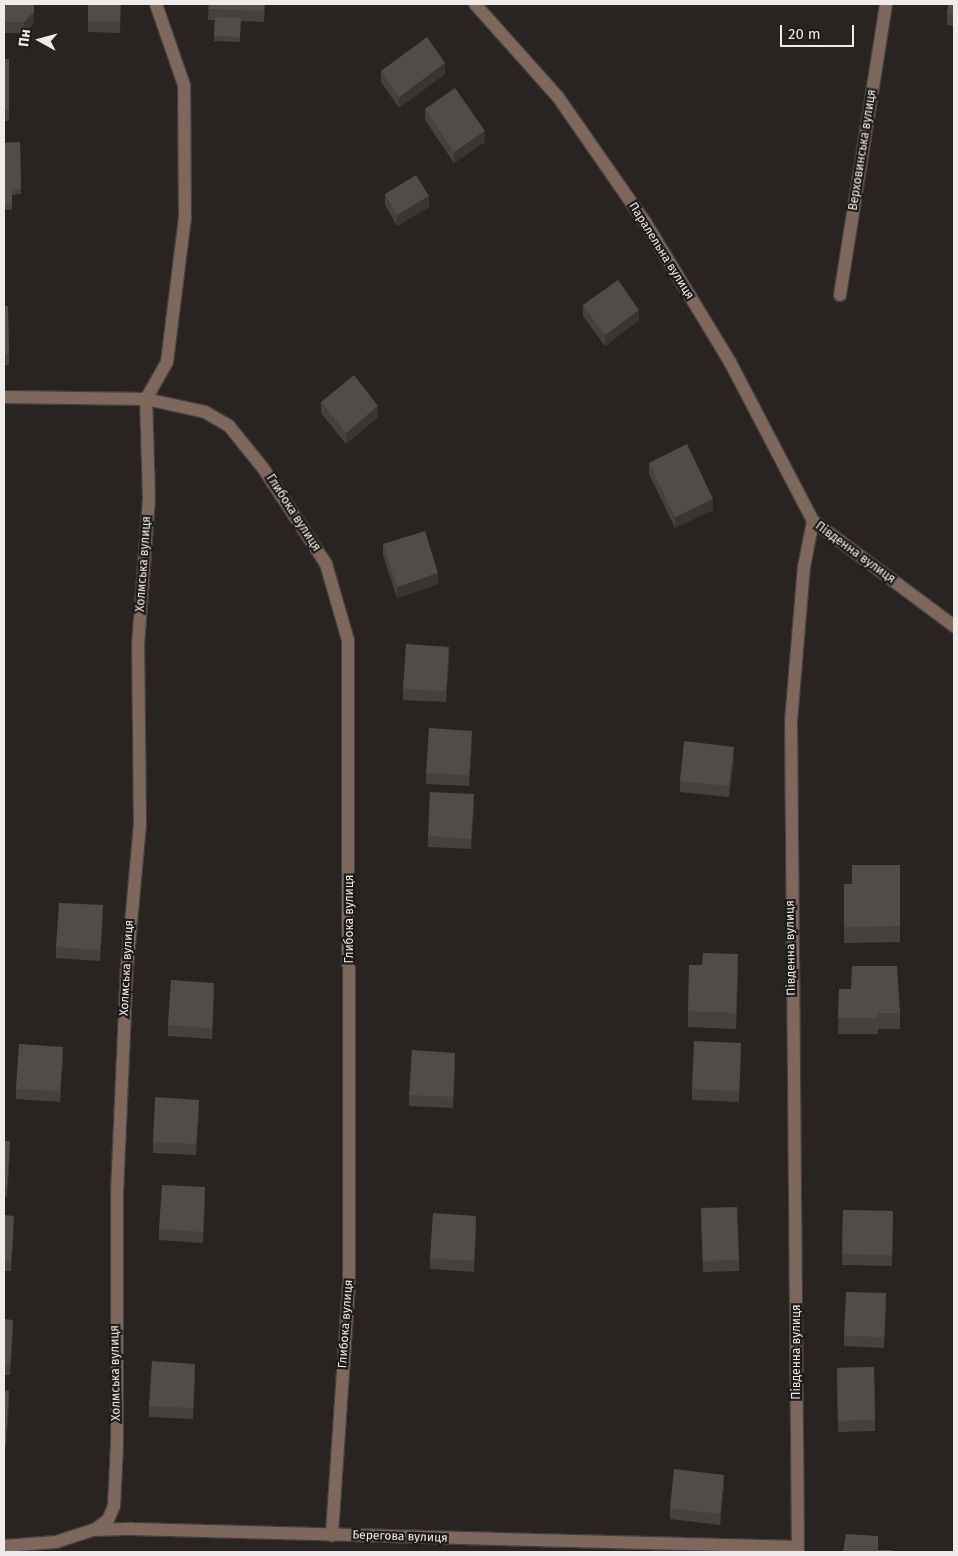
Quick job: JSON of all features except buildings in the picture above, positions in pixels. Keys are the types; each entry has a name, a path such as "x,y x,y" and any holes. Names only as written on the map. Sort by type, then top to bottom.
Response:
{"street":[{"path":"146,399 167,362 186,218 184,84 156,4"},
{"name":"Паралельна вулиця","path":"475,4 558,97 644,222 730,362 813,521"},
{"name":"Верховинська вулиця","path":"840,295 886,4"},
{"name":"Глибока вулиця","path":"4,397 146,399 205,412 229,426 263,468 326,564 348,640 349,1284 332,1535"},
{"name":"Холмська вулиця","path":"94,1530 108,1520 114,1506 117,1445 117,1193 127,967 140,824 138,645 149,498 146,399"},
{"name":"Південна вулиця","path":"798,1550 791,721 804,567 813,521 954,626"},
{"name":"Берегова вулиця","path":"4,1546 56,1542 94,1530 332,1535 798,1550"}]}
